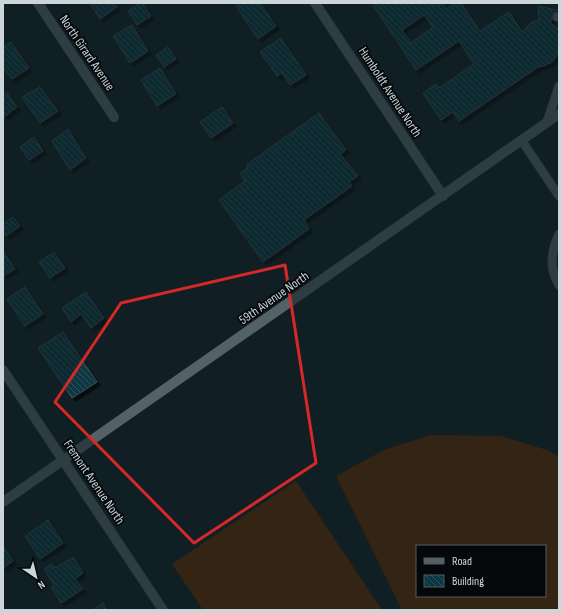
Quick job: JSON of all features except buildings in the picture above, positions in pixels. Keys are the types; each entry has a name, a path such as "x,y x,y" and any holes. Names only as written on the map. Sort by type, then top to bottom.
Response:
{"street":[{"name":"North Girard Avenue","path":"38,3 114,117"},
{"name":"Humboldt Avenue North","path":"315,3 443,196"},
{"name":"59th Avenue North","path":"3,502 559,114"},
{"name":"Fremont Avenue North","path":"3,370 163,610"}],"lane":[{"path":"547,122 559,86"},
{"path":"522,141 559,196"},
{"path":"559,234 554,244 551,262 555,278 559,285"}],"highlighted area":[{"path":"285,265 316,463 194,543 55,402 121,303"}],"shaded area":[{"path":"430,435 501,436 547,450 559,456 559,610 402,610 336,476 384,450"},
{"path":"296,481 382,610 203,610 172,564"}]}
